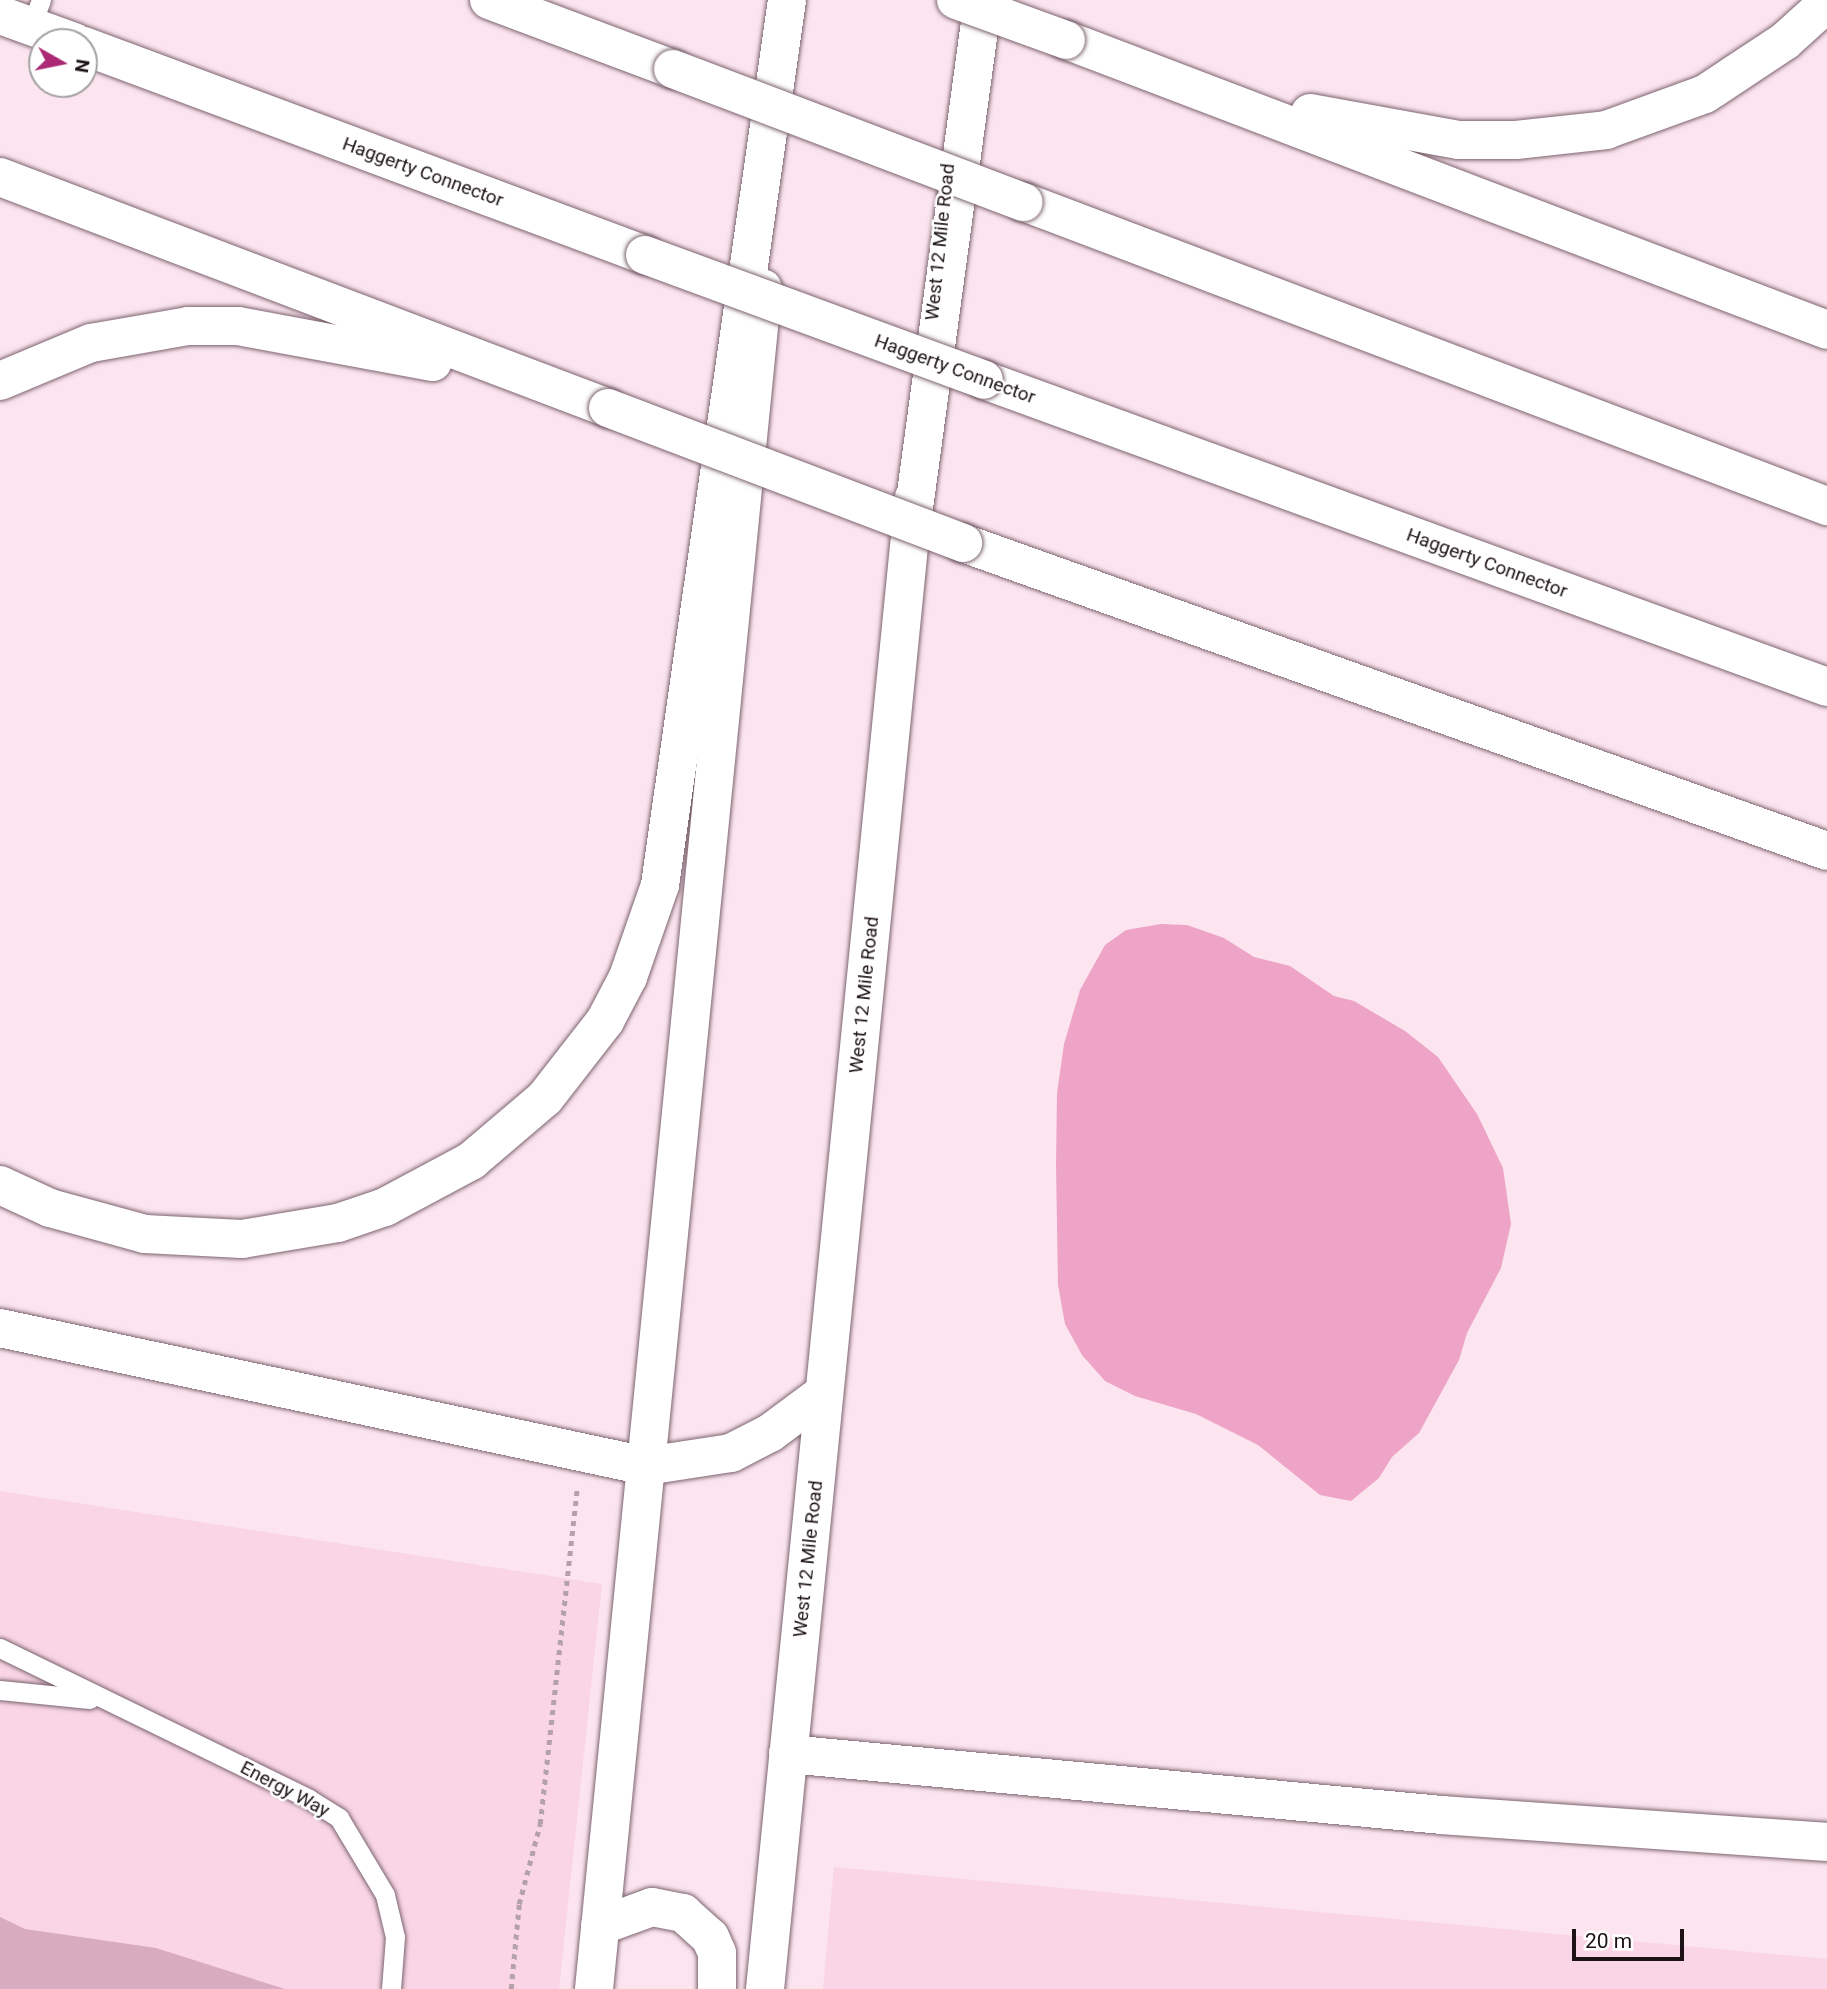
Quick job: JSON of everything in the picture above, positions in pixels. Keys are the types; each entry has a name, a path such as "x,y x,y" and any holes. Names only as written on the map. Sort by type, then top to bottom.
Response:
{"main road":[{"path":"489,0 1827,506"},
{"path":"0,1185 97,1224 169,1237 242,1239 338,1223 385,1208 471,1161 545,1098 605,1021 628,977 660,885 789,0"},
{"path":"594,1989 789,0"},
{"path":"957,0 1827,330"},
{"name":"West 12 Mile Road","path":"765,1989 964,0"},
{"path":"911,530 983,0"},
{"path":"1066,40 1311,113 1459,140 1516,140 1606,130 1705,94 1776,48 1827,3"},
{"path":"24,14 49,28"},
{"name":"Haggerty Connector","path":"98,51 984,380 1827,687"},
{"path":"0,177 963,543 1827,851"},
{"path":"0,381 44,359 116,337 188,326 238,326 537,382"},
{"path":"0,1328 646,1466 731,1453 770,1433 824,1393"},
{"path":"788,1754 1442,1815 1827,1842"},
{"path":"600,1926 652,1907 683,1913 698,1923 714,1945 717,1989"}],"lane":[{"name":"Energy Way","path":"0,1649 309,1799 339,1818 386,1895 395,1937 391,1989"},
{"name":"Energy Way","path":"0,1690 101,1700"}],"path":[{"path":"511,1989 519,1904 540,1824 580,1451"}],"shaded area":[{"path":"1161,924 1187,925 1224,938 1254,957 1290,966 1334,996 1354,1001 1405,1031 1438,1057 1477,1114 1503,1168 1511,1224 1501,1268 1467,1333 1459,1360 1419,1433 1392,1457 1379,1478 1351,1501 1320,1495 1258,1445 1196,1414 1135,1396 1105,1381 1082,1355 1065,1324 1058,1285 1056,1164 1057,1093 1064,1044 1080,990 1105,945 1126,930"},
{"path":"0,1491 602,1584 559,1989 0,1989"},
{"path":"834,1867 1827,1959 1827,1989 823,1989"},
{"path":"0,1917 25,1929 156,1948 285,1989 0,1989"}]}
